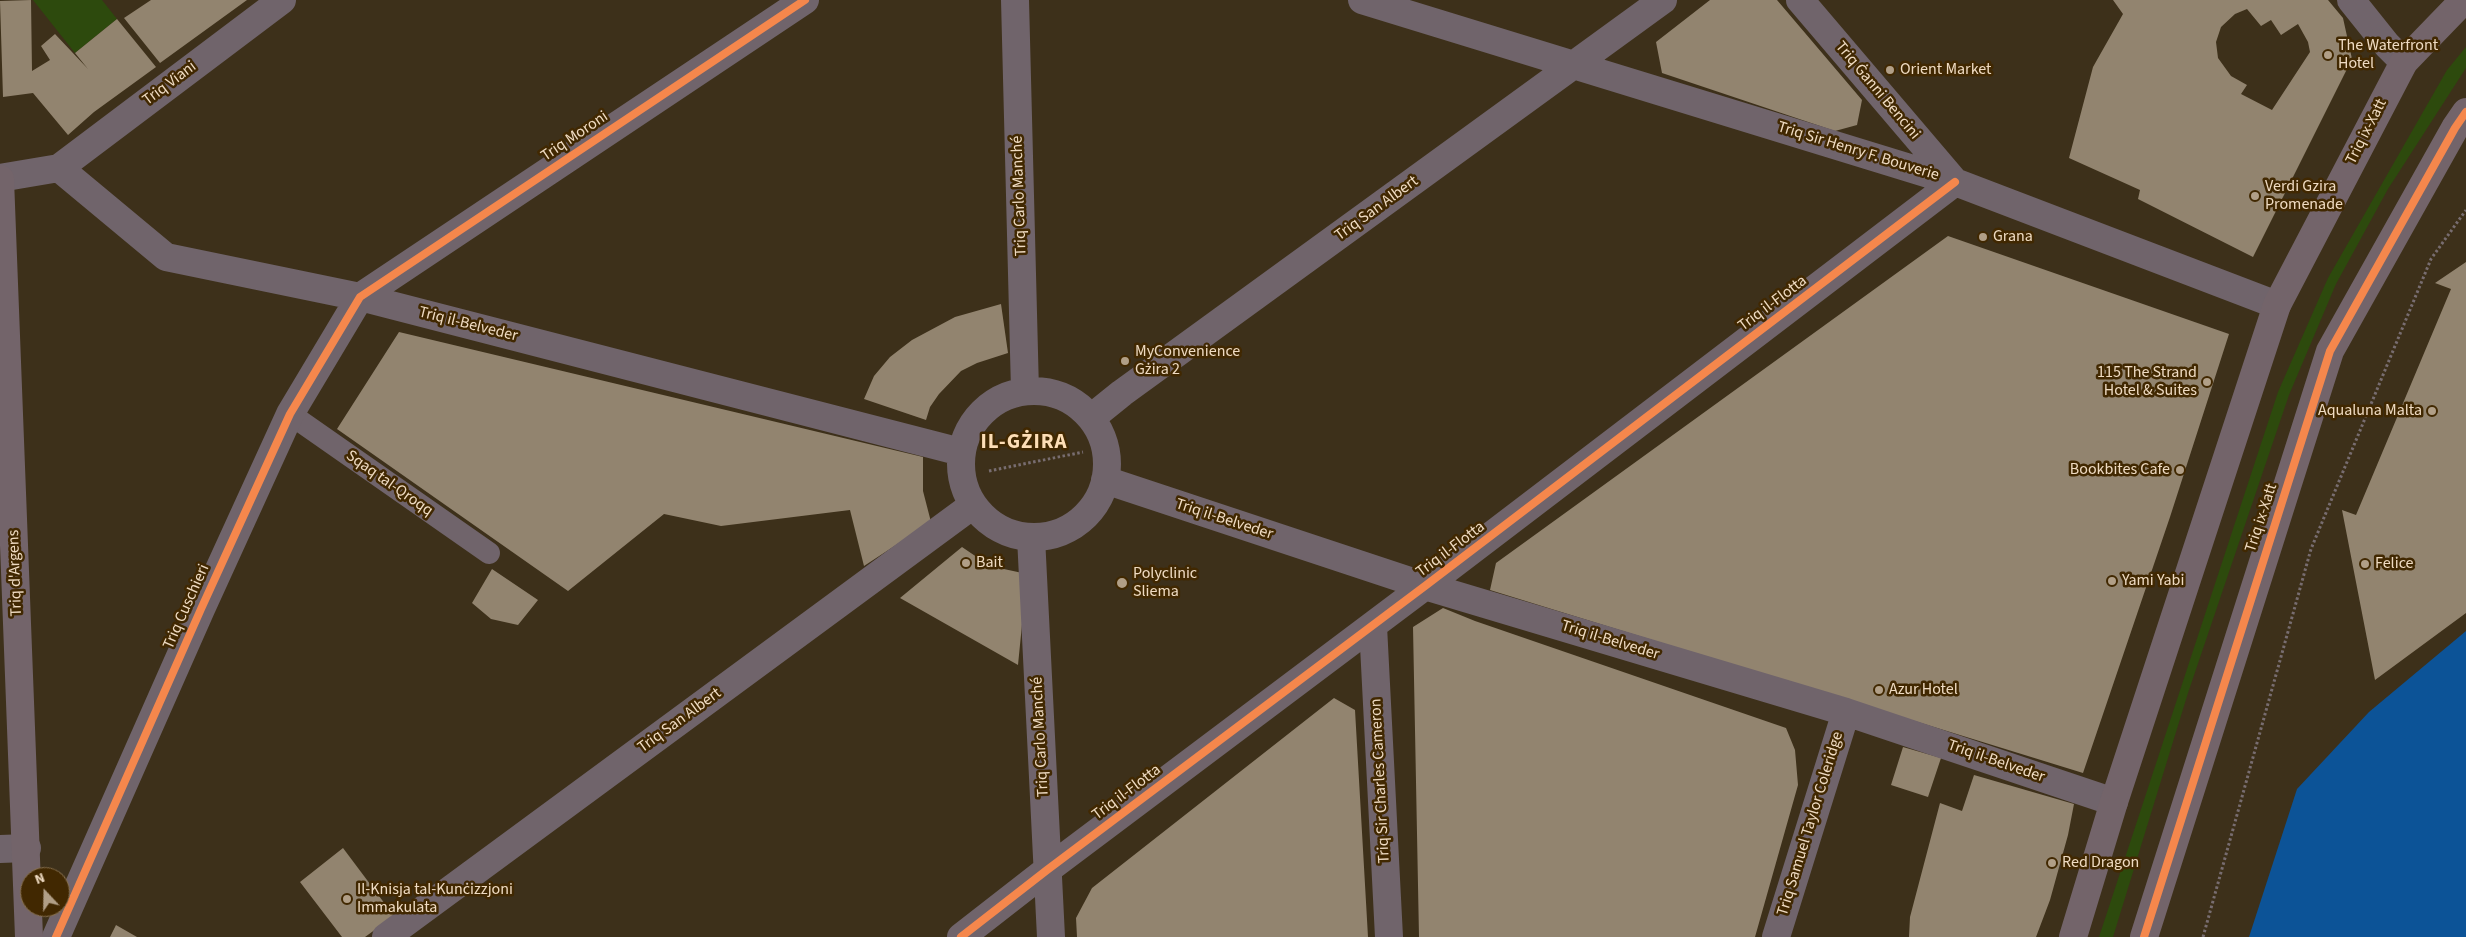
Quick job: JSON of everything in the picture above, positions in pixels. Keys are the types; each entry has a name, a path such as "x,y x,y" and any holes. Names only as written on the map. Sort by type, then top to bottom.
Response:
{"main road":[{"name":"Triq ix-Xatt","path":"2073,937 2114,802 2277,305 2404,62 2464,0"},
{"name":"Triq ix-Xatt","path":"2144,937 2330,351 2460,120"},
{"name":"Triq d'Argens","path":"0,179 30,937"}],"street":[{"name":"Triq Viani","path":"59,168 282,0"},
{"name":"Triq Moroni","path":"360,297 806,0"},
{"name":"Triq Carlo Manché","path":"1015,0 1025,391"},
{"name":"Triq Sir Henry F. Bouverie","path":"1362,0 1955,182 2277,305"},
{"name":"Triq San Albert","path":"1091,418 1122,393 1663,0"},
{"name":"Triq Ġanni Bencini","path":"1800,0 1955,182"},
{"path":"2351,0 2387,45 2404,62"},
{"path":"0,179 59,168"},
{"name":"Triq il-Belveder","path":"59,168 166,257 360,297 962,464"},
{"name":"Triq il-Flotta","path":"962,937 1047,870 1373,626 1955,182"},
{"name":"Triq Cuschieri","path":"56,937 201,609 290,414 360,297"},
{"path":"1025,391 1050,392 1072,402 1091,418 1100,432 1106,448 1108,464 1105,480 1096,503 1078,522 1056,534 1031,537 1009,532 989,521 974,505 966,492 962,464 969,430 983,411 1003,398 1025,391"},
{"name":"Triq il-Belveder","path":"1105,480 1425,586 1846,712 2114,802"},
{"name":"Triq San Albert","path":"386,937 974,505"},
{"name":"Triq Carlo Manché","path":"1031,537 1051,937"},
{"name":"Triq Sir Charles Cameron","path":"1373,626 1389,937"},
{"name":"Triq Samuel Taylor Coleridge","path":"1776,937 1846,712"},
{"path":"0,849 27,848"}],"lane":[{"name":"Sqaq tal-Qroqq","path":"290,414 489,553"}],"path":[{"path":"2203,937 2311,549 2432,259 2466,210"},
{"path":"962,464 1106,448"}],"green space":[{"path":"33,0 102,0 117,19 75,53"},
{"path":"2466,47 2466,68 2388,189 2336,284 2289,395 2188,693 2113,937 2099,937 2278,392 2328,278 2447,70"}],"water":[{"path":"2466,631 2466,937 2249,937 2297,789 2369,712"}],"building":[{"path":"31,0 32,71 50,60 41,46 55,34 88,69 75,53 117,19 156,67 94,112 68,135 33,93 3,97 0,1"},
{"path":"151,0 247,0 160,63 124,18"},
{"path":"1710,0 1777,0 1862,100 1857,125 1835,131 1662,73 1656,42"},
{"path":"2113,0 2328,0 2343,18 2352,59 2253,257 2138,199 2140,190 2069,158 2093,67 2123,14","holes":["2247,9 2261,26 2271,20 2281,35 2298,24 2308,42 2310,52 2272,110 2241,94 2247,85 2231,76 2218,58 2216,42 2221,27 2235,14"]},
{"path":"1948,236 2229,334 2170,517 2083,773 1490,590 1496,563"},
{"path":"2466,262 2466,613 2375,680 2342,510 2356,515 2451,289 2435,283"},
{"path":"1001,304 1008,353 977,363 961,371 939,394 930,407 926,420 864,399 874,376 890,357 912,340 955,317"},
{"path":"399,332 923,457 923,491 931,522 864,566 850,510 721,526 664,514 568,591 337,429"},
{"path":"962,547 990,566 1027,574 1018,665 900,598"},
{"path":"492,569 538,600 518,625 491,619 472,603"},
{"path":"1443,608 1475,621 1786,728 1795,750 1798,785 1755,937 1419,937 1413,627"},
{"path":"1334,698 1355,710 1368,937 1077,937 1076,918 1092,888"},
{"path":"1903,747 1941,758 1928,797 1891,785"},
{"path":"1974,775 2074,804 2068,835 2050,900 2036,937 1909,937 1910,917 1940,803 1962,811"},
{"name":"Il-Knisja tal-Kunċizzjoni Immakulata","path":"343,848 394,916 365,937 342,937 300,882"},
{"path":"116,925 137,937 110,937"}],"cycle path":[{"path":"56,937 201,609 290,414 360,297 805,0"},
{"path":"2144,937 2330,351 2455,128 2466,112"},
{"path":"961,937 1955,182"}],"place":[{"name":"The Waterfront Hotel","path":"2328,55"},
{"name":"Orient Market","path":"1890,70"},
{"name":"Verdi Gzira Promenade","path":"2255,196"},
{"name":"Grana","path":"1983,237"},
{"name":"MyConvenience Gżira 2","path":"1125,361"},
{"name":"115 The Strand Hotel & Suites","path":"2207,382"},
{"name":"Aqualuna Malta","path":"2432,411"},
{"name":"Bookbites Cafe","path":"2180,470"},
{"name":"Bait","path":"966,563"},
{"name":"Felice","path":"2365,564"},
{"name":"Yami Yabi","path":"2112,581"},
{"name":"Polyclinic Sliema","path":"1122,583"},
{"name":"Azur Hotel","path":"1879,690"},
{"name":"Red Dragon","path":"2052,863"},
{"name":"Il-Knisja tal-Kunċizzjoni Immakulata","path":"347,899"}],"district":[{"name":"IL-GŻIRA","path":"1024,443"}]}
